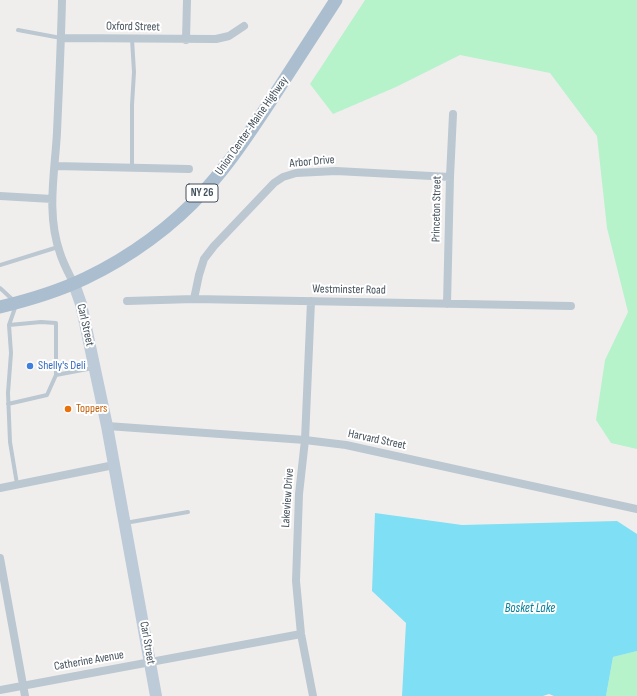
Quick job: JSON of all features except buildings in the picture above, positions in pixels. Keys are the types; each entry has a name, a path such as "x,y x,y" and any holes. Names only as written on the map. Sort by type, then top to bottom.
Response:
{"main road":[{"name":"Union Center-Maine Highway","path":"0,307 17,303 74,284 87,278 130,253 164,228 206,190 245,138 336,0"}],"street":[{"name":"Carl Street","path":"62,0 52,216 58,247 81,304 107,426 156,696"},
{"path":"186,40 187,0"},
{"name":"Oxford Street","path":"61,38 216,39 229,36 244,26"},
{"name":"Princeton Street","path":"447,304 453,114"},
{"path":"55,166 189,169"},
{"name":"Arbor Drive","path":"194,299 204,259 214,246 263,194 274,183 283,177 296,173 336,171 450,177"},
{"path":"0,196 52,199"},
{"name":"Westminster Road","path":"127,301 194,299 571,306"},
{"name":"Lakeview Drive","path":"311,301 305,440 299,494 296,581 301,634 313,696"},
{"name":"Harvard Street","path":"107,426 305,440 346,445 637,509"},
{"path":"0,488 114,465"},
{"path":"0,558 25,696"},
{"name":"Catherine Avenue","path":"0,690 301,634"}],"lane":[{"name":"Oxford Street","path":"18,30 61,38"},
{"path":"132,39 134,72 132,105 132,168"},
{"path":"0,265 58,247"},
{"path":"0,288 17,303 9,325 11,353 8,393 10,442 17,484"},
{"path":"8,404 46,395 56,375 56,323 41,322 9,325"},
{"path":"56,375 94,368"},
{"path":"125,524 188,512"}],"green space":[{"path":"365,0 637,0 637,449 611,443 596,420 605,360 628,312 607,228 597,136 550,73 460,55 396,87 333,114 310,84"},
{"path":"637,651 637,696 606,696 613,657"}],"water":[{"name":"Bosket Lake","path":"375,513 462,525 617,521 637,534 637,651 613,657 606,696 554,696 549,694 543,696 402,696 406,623 372,591"}],"place":[{"name":"Shelly's Deli","path":"30,366"},
{"name":"Toppers","path":"68,409"}]}
